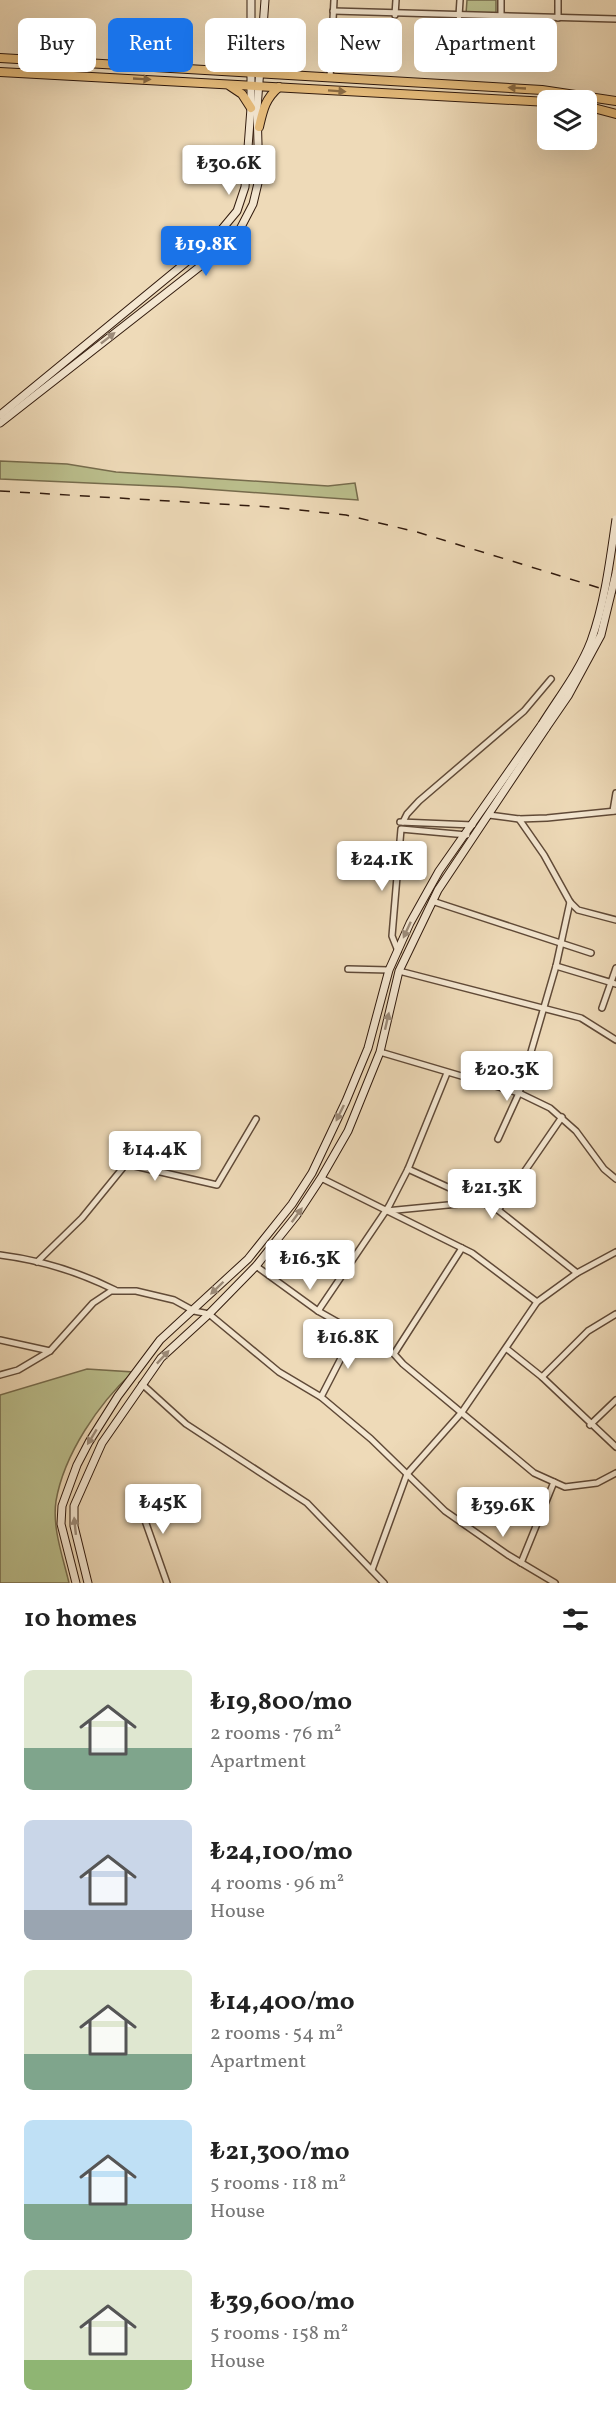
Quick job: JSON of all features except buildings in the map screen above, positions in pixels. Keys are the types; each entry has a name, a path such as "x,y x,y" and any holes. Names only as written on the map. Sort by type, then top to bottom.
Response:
{"main road":[{"path":"0,58 205,70"},
{"path":"0,72 537,101"},
{"path":"240,72 542,90 616,101"},
{"path":"223,84 242,94 251,108"},
{"path":"259,127 268,96 279,87"},
{"path":"597,109 616,114"}],"street":[{"path":"251,0 251,18"},
{"path":"0,415 27,398 207,261 239,231 253,204 259,179 259,127 255,73 265,0"},
{"path":"330,78 333,0"},
{"path":"395,15 396,0"},
{"path":"459,16 460,0"},
{"path":"501,0 501,17"},
{"path":"558,0 558,18"},
{"path":"333,11 395,15 616,19"},
{"path":"0,423 212,241 230,222 237,211 245,188 251,108 255,86"},
{"path":"88,1583 74,1526 74,1506 102,1443 161,1358 256,1266 296,1216 348,1131 380,1052 399,971 432,901 544,726 591,642 600,612 616,519"},
{"path":"76,1583 61,1524 62,1506 77,1465 106,1414 160,1340 248,1259 292,1204 312,1173 368,1048 389,970 410,923 439,871 568,696 601,635 616,573"},
{"path":"473,825 401,822 418,801 524,711 551,679"},
{"path":"489,815 519,819 615,811 616,793"},
{"path":"519,819 544,855 570,902 578,910 616,920"},
{"path":"398,951 392,936 401,829 466,835"},
{"path":"432,901 591,953"},
{"path":"498,1139 519,1094 556,966 570,902"},
{"path":"556,966 613,983"},
{"path":"602,1008 613,983 616,968"},
{"path":"348,969 389,970"},
{"path":"399,971 581,1018 616,1040"},
{"path":"380,1052 519,1094 550,1108 576,1131 604,1169 616,1179"},
{"path":"318,1311 385,1211 408,1169 447,1073"},
{"path":"498,1210 562,1117"},
{"path":"37,1262 82,1218 126,1164 217,1185 256,1119"},
{"path":"408,1169 498,1210 577,1273"},
{"path":"321,1178 483,1260 537,1302"},
{"path":"385,1211 479,1202"},
{"path":"393,1354 462,1248"},
{"path":"372,1570 407,1473 462,1412 537,1302 577,1273 616,1252"},
{"path":"0,1255 37,1262 86,1276 115,1290 151,1294 174,1300 194,1311 209,1314 279,1372 321,1398 371,1439 445,1511 473,1532 555,1583"},
{"path":"256,1266 318,1311 393,1354 534,1473 565,1487 597,1483 616,1473"},
{"path":"0,1375 18,1370 50,1351 93,1303 115,1290"},
{"path":"542,1377 588,1331 616,1314"},
{"path":"321,1398 354,1333"},
{"path":"0,1340 50,1351"},
{"path":"507,1348 542,1377 590,1425 616,1447"},
{"path":"142,1384 186,1424 307,1503 384,1583"},
{"path":"590,1425 616,1400"},
{"path":"521,1563 554,1482"},
{"path":"136,1495 167,1583"}],"green space":[{"path":"467,0 496,0 496,15 466,14"},
{"path":"0,461 67,464 116,472 328,486 355,483 358,500 178,487 0,479"},
{"path":"87,1369 133,1372 108,1399 85,1430 60,1483 55,1511 59,1542 69,1583 0,1583 0,1395"}],"railway":[{"path":"0,491 271,507 346,515 417,532 616,593"}]}
